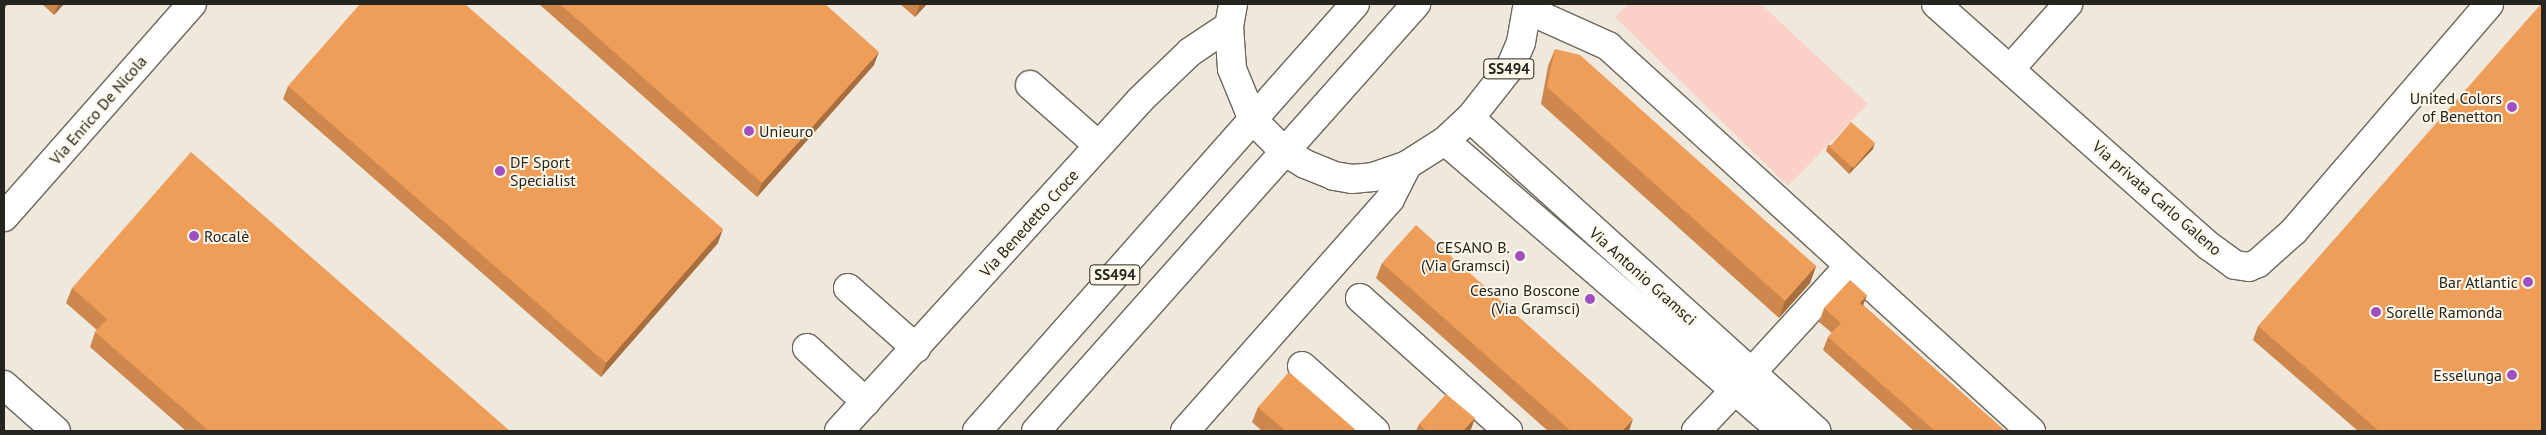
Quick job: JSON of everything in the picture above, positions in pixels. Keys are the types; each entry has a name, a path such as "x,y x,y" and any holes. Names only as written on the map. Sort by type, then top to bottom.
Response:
{"street":[{"name":"Via Enrico De Nicola","path":"4,217 192,4"},
{"name":"SS494","path":"977,431 1355,4"},
{"name":"SS494","path":"1036,431 1416,4"},
{"name":"Via privata Carlo Galeno","path":"1936,4 2011,68 2209,246 2235,265 2249,267 2258,263 2294,231 2489,4"},
{"path":"2011,68 2068,4"},
{"name":"SS494","path":"1231,15 1232,69 1253,120 1285,152 1334,176 1352,179 1373,177 1407,165 1446,141 1470,118 1511,66 1528,7"},
{"path":"1528,7 1608,46 1848,267 2030,431"},
{"name":"Via Benedetto Croce","path":"839,431 1098,145 1190,52 1231,15"},
{"path":"1030,85 1098,145"},
{"name":"Via Antonio Gramsci","path":"1470,118 1743,381 1782,431"},
{"name":"Via Antonio Gramsci","path":"1446,141 1743,381 1817,431"},
{"path":"1185,431 1390,199 1407,165"},
{"path":"1696,431 1848,267"},
{"path":"848,288 916,348"},
{"path":"1360,298 1508,431"},
{"path":"807,348 866,402"},
{"path":"1302,366 1375,431"},
{"path":"4,385 56,431"}],"shaded area":[{"path":"1628,4 1761,4 1868,104 1788,186 1615,17"}],"building":[{"name":"DF Sport Specialist","path":"360,4 465,4 723,229 606,363 288,86"},
{"name":"Unieuro","path":"560,4 825,4 879,52 762,183"},
{"path":"2541,4 2542,431 2379,431 2258,326"},
{"path":"1555,49 1580,55 1816,266 1785,301 1547,87"},
{"path":"1851,122 1875,143 1854,168 1829,147"},
{"name":"Rocalè","path":"191,152 510,431 209,431 95,332 107,319 72,288"},
{"path":"1416,225 1633,419 1622,431 1571,431 1382,263"},
{"path":"1850,280 1867,295 1860,303 2005,431 1935,431 1828,337 1841,323 1824,308"},
{"path":"1289,372 1357,431 1286,431 1258,407"},
{"path":"1446,394 1475,418 1463,431 1427,431 1419,424"}],"place":[{"name":"United Colors of Benetton","path":"2512,107"},
{"name":"Unieuro","path":"749,131"},
{"name":"DF Sport Specialist","path":"500,171"},
{"name":"Rocalè","path":"194,236"},
{"name":"CESANO B. (Via Gramsci)","path":"1520,256"},
{"name":"Bar Atlantic","path":"2528,282"},
{"name":"Cesano Boscone (Via Gramsci)","path":"1590,299"},
{"name":"Sorelle Ramonda","path":"2376,312"},
{"name":"Esselunga","path":"2512,375"}]}
